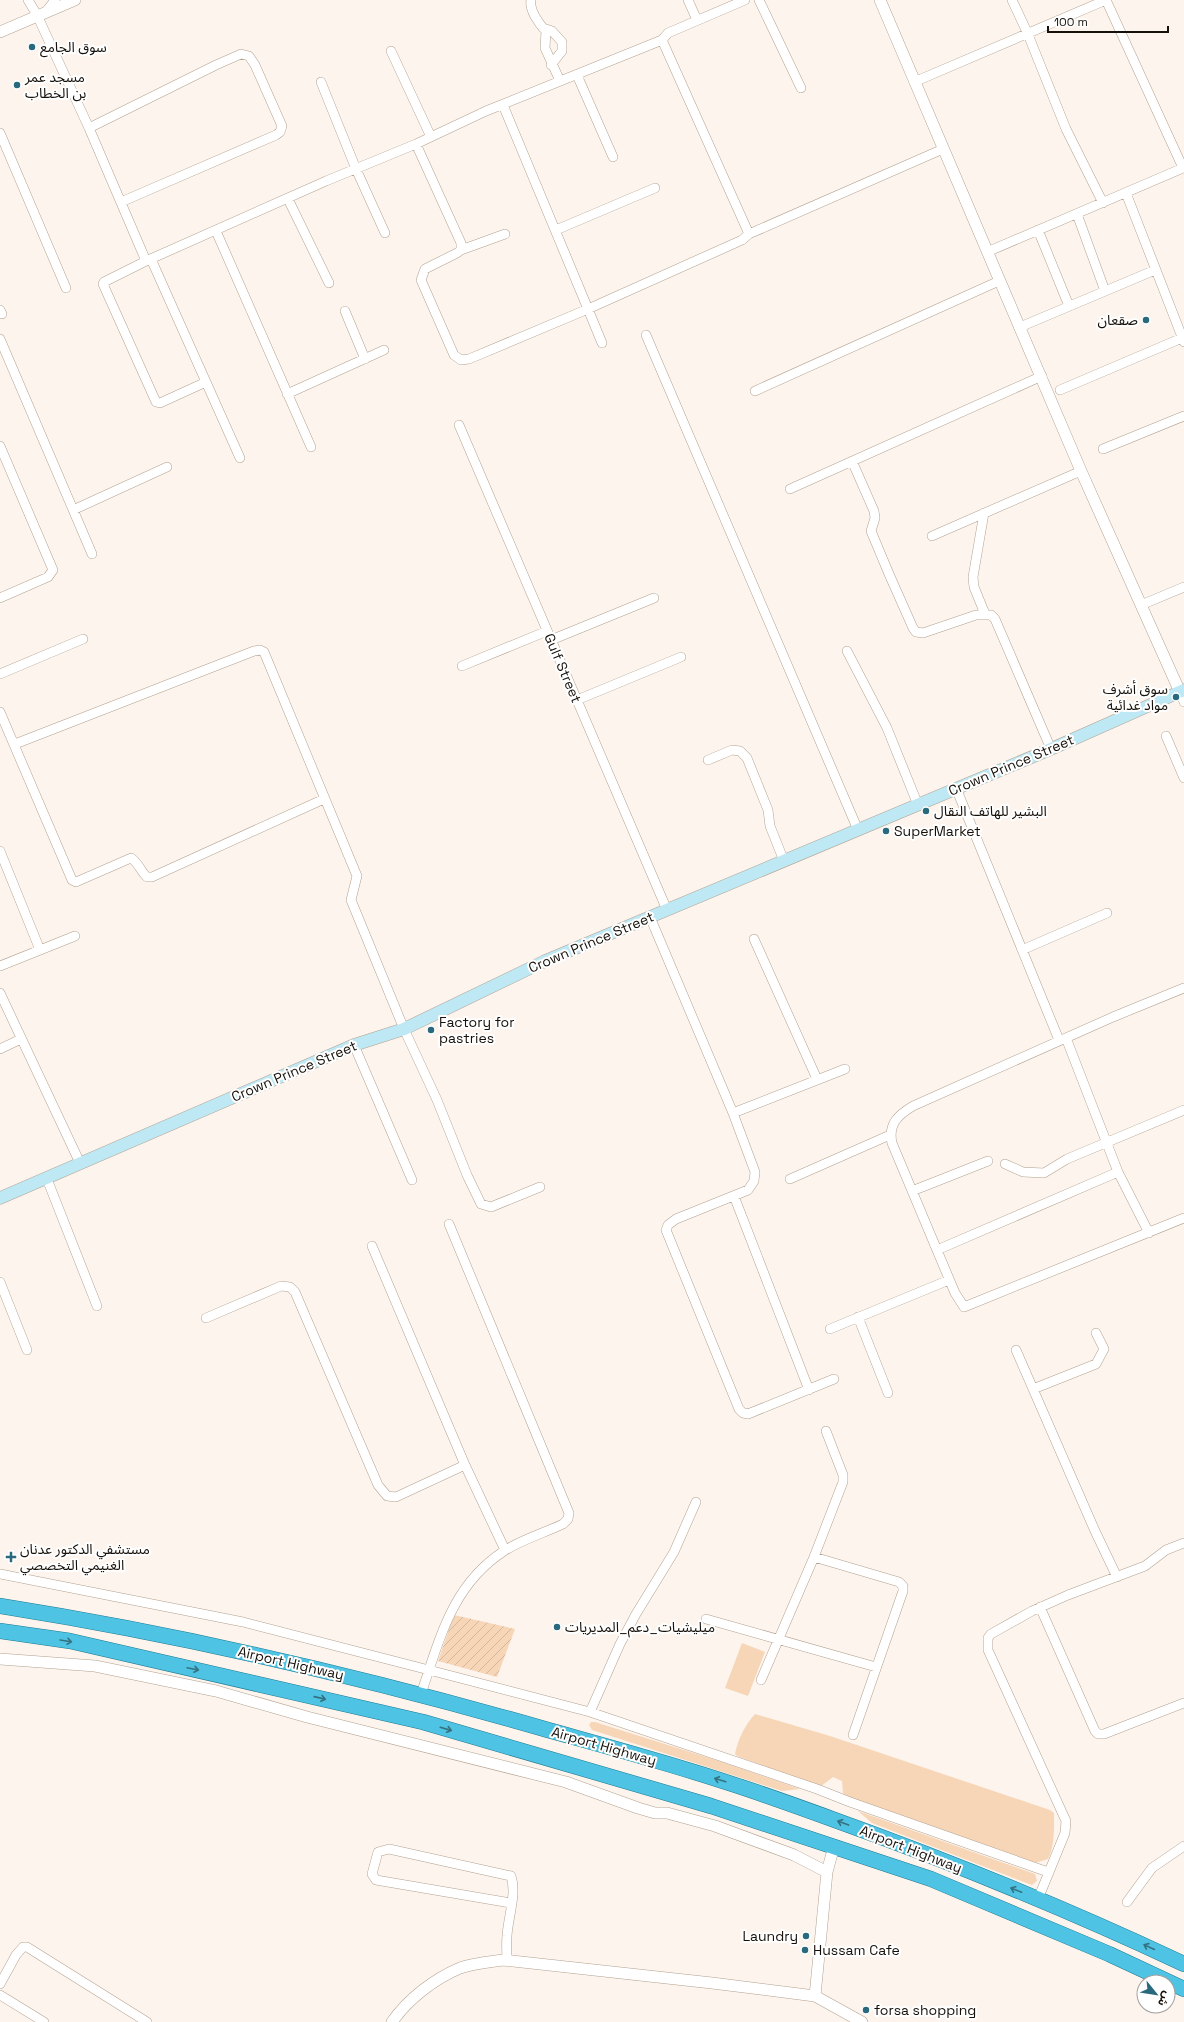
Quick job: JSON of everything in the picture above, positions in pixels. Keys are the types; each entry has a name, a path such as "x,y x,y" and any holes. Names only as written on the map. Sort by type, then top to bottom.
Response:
{"highway":[{"name":"Airport Highway","path":"0,1606 223,1647 421,1694 735,1784 926,1853 1092,1921 1184,1964"},
{"name":"Airport Highway","path":"0,1631 70,1641 423,1722 711,1806 930,1879 1109,1954 1184,1989"},
{"path":"0,1637 43,1638"}],"main road":[{"name":"Crown Prince Street","path":"0,1198 47,1179 80,1163 354,1045 404,1029 544,960 668,910 956,788 1183,695"}],"street":[{"path":"28,0 41,14 121,202 206,382 240,458"},
{"path":"41,14 55,0"},
{"path":"0,32 75,0"},
{"path":"531,0 531,8 546,31 547,36 545,48 551,65 560,81"},
{"path":"688,0 697,20"},
{"path":"206,382 160,403 156,402 103,284 105,281 149,260 503,105 662,40 668,33 745,0"},
{"path":"759,0 801,88"},
{"path":"880,0 999,281 1042,376 1081,471 1183,695"},
{"path":"1012,0 1027,32 1066,128 1103,202"},
{"path":"914,82 1027,32 1106,0 1183,168 987,252"},
{"path":"543,28 552,31 562,42 562,51 551,65"},
{"path":"662,40 749,234"},
{"path":"391,51 431,137"},
{"path":"89,128 241,54 249,56 255,65 282,126 282,129 276,135 121,202"},
{"path":"577,75 613,157"},
{"path":"320,82 356,169 385,233"},
{"path":"503,105 602,343"},
{"path":"0,133 66,288"},
{"path":"416,144 461,243 461,250"},
{"path":"505,234 461,250 425,269 421,280 454,355 458,358 468,359 588,309 725,248 746,238 749,234 943,149"},
{"path":"556,230 655,188"},
{"path":"1060,390 1183,340 1126,193"},
{"path":"288,199 329,283"},
{"path":"1077,214 1105,291"},
{"path":"1038,230 1070,306"},
{"path":"216,231 311,448"},
{"path":"1020,327 1155,270"},
{"path":"755,391 999,281"},
{"path":"345,311 365,359"},
{"path":"646,335 858,830"},
{"path":"0,339 92,554"},
{"path":"287,394 384,350"},
{"path":"790,489 1042,376"},
{"path":"1103,449 1184,416"},
{"name":"Gulf Street","path":"459,425 668,910"},
{"path":"0,446 53,570 48,577 0,598"},
{"path":"852,461 874,511 875,518 871,531 888,574 916,632 923,633 976,615 991,615 995,619 1051,749"},
{"path":"73,510 167,467"},
{"path":"932,536 1081,471"},
{"path":"984,513 973,577 974,587 985,614"},
{"path":"1141,605 1184,587"},
{"path":"551,640 654,598"},
{"path":"462,666 547,631"},
{"path":"0,674 83,639"},
{"path":"15,744 191,675 260,650 264,652 357,876 351,900 404,1029 437,1100 467,1175 481,1204 491,1207 540,1186"},
{"path":"847,651 886,728 918,805"},
{"path":"577,700 681,657"},
{"path":"0,712 72,880 76,882 131,858 134,859 143,874 147,877 152,877 324,799"},
{"path":"1166,736 1184,778"},
{"path":"708,760 732,750 740,751 747,758 768,810 770,826 784,861"},
{"path":"956,788 1022,950 1107,1142 1118,1172 1149,1233"},
{"path":"0,851 40,950"},
{"path":"1022,950 1108,914"},
{"path":"650,917 733,1113 755,1172 754,1181 748,1190 676,1219 668,1225 666,1230 739,1409 743,1413 748,1414 834,1379"},
{"path":"0,966 75,936"},
{"path":"754,939 817,1079"},
{"path":"1184,988 1062,1039 913,1106 899,1115 890,1135 949,1280 960,1303 964,1307 1184,1218"},
{"path":"0,993 80,1163"},
{"path":"0,1048 21,1039"},
{"path":"354,1045 412,1180"},
{"path":"733,1113 844,1069"},
{"path":"1006,1164 1024,1172 1044,1174 1060,1162 1184,1110"},
{"path":"790,1179 890,1135"},
{"path":"912,1191 988,1161"},
{"path":"937,1250 1118,1172"},
{"path":"47,1179 97,1306"},
{"path":"734,1196 809,1390"},
{"path":"421,1694 440,1637 461,1593 478,1573 505,1550 563,1524 568,1519 569,1513 449,1224"},
{"path":"372,1246 465,1465 505,1550"},
{"path":"830,1328 949,1280"},
{"path":"0,1282 27,1350"},
{"path":"206,1318 281,1286 290,1287 295,1292 378,1484 387,1496 396,1497 465,1465"},
{"path":"858,1317 888,1394"},
{"path":"1032,1389 1096,1364 1104,1349 1096,1333"},
{"path":"1016,1350 1032,1389 1117,1577"},
{"path":"761,1680 814,1556 843,1482 843,1476 826,1431"},
{"path":"590,1712 620,1644 636,1614 674,1552 696,1502"},
{"path":"1038,1899 1064,1833 1066,1821 988,1650 987,1643 991,1634 1040,1607 1068,1594 1145,1566 1166,1550 1184,1543"},
{"path":"814,1556 899,1582 903,1586 903,1591 853,1735"},
{"path":"0,1574 243,1622 590,1712 817,1789 1048,1872"},
{"path":"1040,1607 1095,1731 1098,1734 1104,1734 1184,1703"},
{"path":"706,1619 876,1666"},
{"path":"0,1659 95,1666 216,1691 307,1717 566,1782 638,1808 655,1813 667,1813 715,1826 794,1855 827,1872"},
{"path":"815,1996 827,1872 834,1846"},
{"path":"1127,1902 1152,1868 1184,1846"},
{"path":"507,1961 507,1936 511,1903 513,1881 511,1876 389,1849 378,1852 376,1857 372,1874 376,1880 380,1882 511,1903"},
{"path":"0,1984 16,1955 23,1947 27,1947 147,2022"},
{"path":"392,2022 418,1994 460,1968 480,1963 507,1961 712,1983 815,1996 862,2022"},
{"path":"0,1995 44,2022"}],"shaded area":[{"path":"454,1615 515,1629 497,1677 438,1661"},
{"path":"742,1643 765,1652 748,1696 725,1688"},
{"path":"755,1714 830,1736 1050,1810 1054,1813 1054,1830 1052,1848 1048,1859 1032,1864 846,1797 843,1793 842,1781 833,1777 820,1787 737,1756 735,1754 736,1748 740,1738"},
{"path":"591,1722 722,1762 800,1789 782,1791 592,1730 589,1725"},
{"path":"858,1811 1035,1874 1037,1881 1032,1885 1029,1884 872,1823"}],"place":[{"name":"سوق الجامع","path":"32,47"},
{"name":"مسجد عمر بن الخطاب","path":"17,85"},
{"name":"صقعان","path":"1146,320"},
{"name":"سوق أشرف مواد غدائية","path":"1176,697"},
{"name":"البشير للهاتف النقال","path":"926,811"},
{"name":"SuperMarket","path":"886,831"},
{"name":"Factory for pastries","path":"431,1030"},
{"name":"مستشفي الدكتور عدنان الغنيمي التخصصي","path":"11,1557"},
{"name":"ميليشيات_دعم_المديريات","path":"557,1627"},
{"name":"Laundry","path":"806,1936"},
{"name":"Hussam Cafe","path":"805,1950"},
{"name":"forsa shopping","path":"866,2010"}]}
